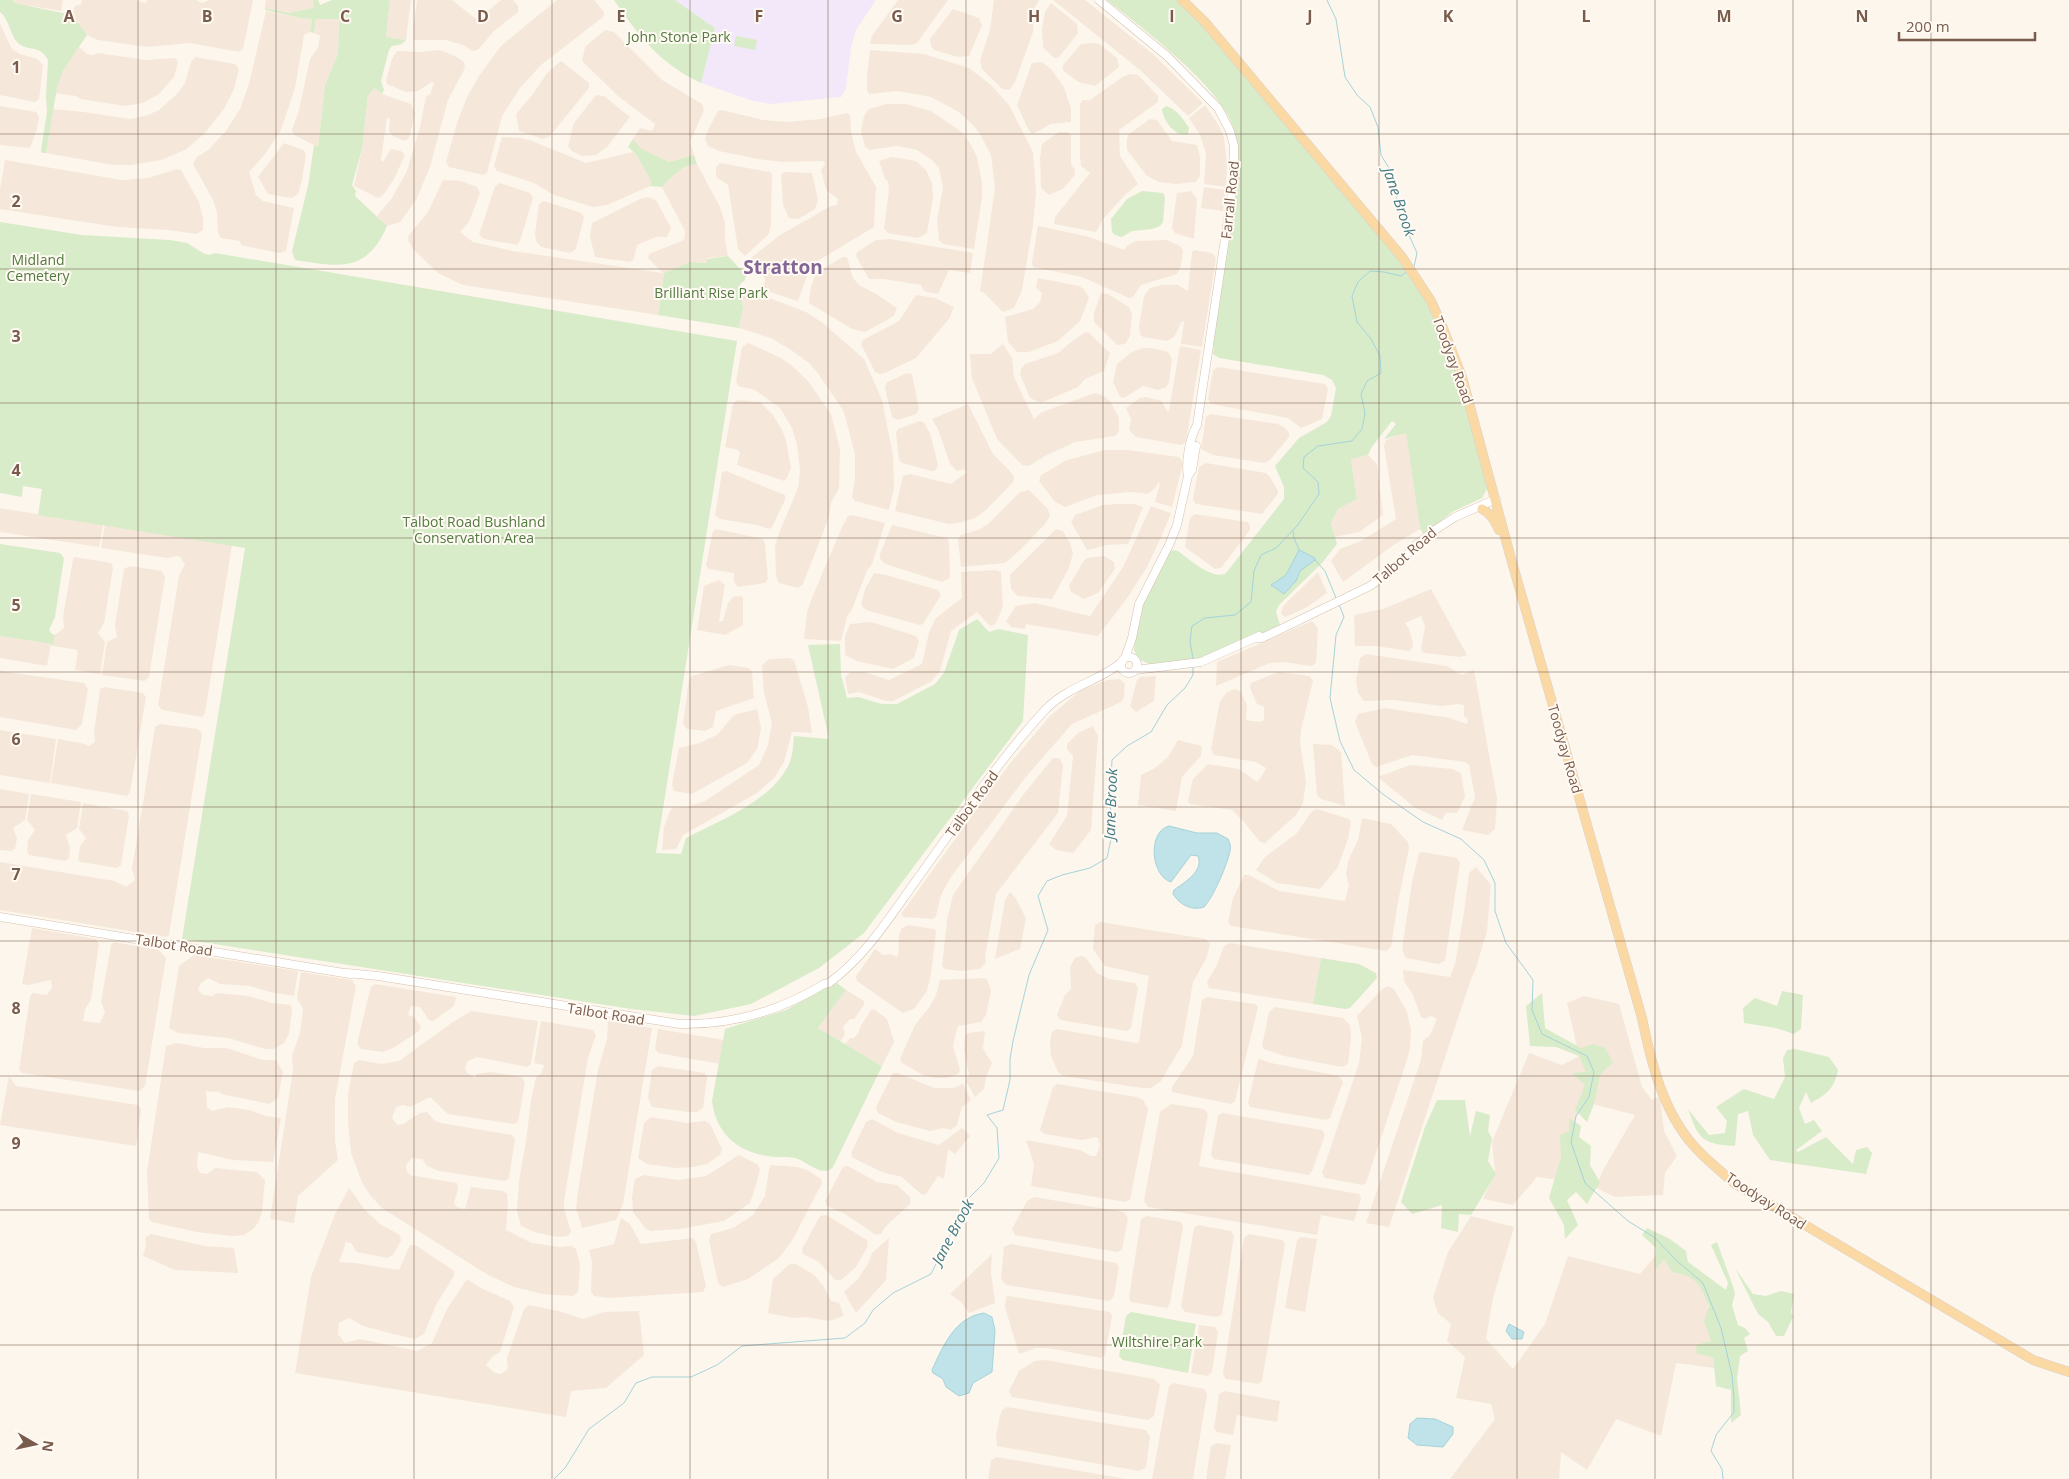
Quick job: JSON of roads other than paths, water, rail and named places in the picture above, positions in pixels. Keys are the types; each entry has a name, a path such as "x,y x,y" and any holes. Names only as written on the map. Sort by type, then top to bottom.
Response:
{"main road":[{"name":"Farrall Road","path":"1099,0 1167,56 1210,98 1225,120 1234,146 1234,179 1192,470 1188,476 1177,525 1170,543 1139,604 1132,638 1123,663"},
{"name":"Toodyay Road","path":"1182,0 1210,29 1402,257 1431,301 1465,386 1510,555 1640,1009 1656,1075 1662,1092 1678,1122 1694,1146 1734,1184 2033,1360 2069,1372"},
{"name":"Talbot Road","path":"1123,663 1129,673 1135,670 1192,664 1215,657 1255,638 1262,638 1370,586 1381,579 1421,540 1435,530 1455,517 1496,502"},
{"path":"1479,508 1487,511 1495,520 1510,555"},
{"name":"Farrall Road","path":"1132,638 1135,670"},
{"name":"Talbot Road","path":"0,917 661,1022 696,1025 727,1021 769,1011 793,1001 824,984 826,979 852,958 857,957 878,933 1004,760 1046,709 1073,688 1106,673 1130,657 1158,668"}],"water":[{"path":"1299,550 1315,558 1315,560 1300,571 1296,581 1284,594 1271,585 1286,575"},
{"path":"1169,826 1197,833 1217,833 1229,840 1230,849 1226,864 1216,888 1204,907 1191,908 1179,901 1173,894 1174,890 1188,880 1196,871 1199,861 1198,856 1191,855 1171,882 1159,872 1154,854 1155,845 1157,836"},
{"path":"984,1313 992,1317 995,1330 992,1372 973,1383 969,1393 959,1396 946,1387 943,1379 933,1373 932,1370 946,1342 958,1326 965,1320"},
{"path":"1509,1324 1524,1332 1522,1339 1512,1339 1506,1331"},
{"path":"1417,1418 1435,1419 1453,1427 1453,1434 1443,1447 1417,1445 1408,1438 1410,1424"}],"waterway":[{"name":"Jane Brook","path":"1327,0 1336,19 1345,77 1357,95 1370,107 1378,127 1381,155 1392,173 1400,215 1417,253 1414,267"},
{"name":"Jane Brook","path":"1193,659 1190,641 1192,626 1205,618 1235,615 1251,602 1254,571 1261,555 1276,548 1297,526 1319,494 1318,482 1303,468 1304,457 1318,446 1352,441 1362,429 1365,413 1361,394 1367,381 1381,373 1380,356 1371,339 1357,322 1352,296 1358,282 1370,271 1401,276 1406,272"},
{"path":"1293,531 1299,550"},
{"path":"1315,560 1325,571 1336,598"},
{"path":"1339,604 1344,617 1336,635 1330,698 1340,741 1354,770 1384,795 1423,822 1461,839 1484,860 1495,883 1495,911 1506,943 1533,980 1532,1010 1542,1034 1587,1056 1594,1072 1589,1097 1576,1116 1571,1142 1585,1183 1628,1221 1654,1237 1677,1261 1703,1283 1721,1328 1732,1375 1734,1412 1716,1435 1711,1451 1722,1469 1723,1479"},
{"name":"Jane Brook","path":"554,1479 565,1468 589,1429 624,1403 636,1383 652,1377 691,1377 717,1365 742,1346 845,1338 865,1323 873,1310 893,1293 931,1274 968,1199 984,1183 999,1158 997,1128 987,1115 1003,1110 1010,1080 1010,1059 1013,1041 1029,975 1048,930 1038,896 1047,881 1090,868 1107,858 1112,834 1110,798 1112,760 1127,746 1151,732 1167,705 1185,688 1193,675 1193,665"}],"district":[{"name":"Stratton","path":"783,267"}],"park label":[{"name":"John Stone Park","path":"679,37"},
{"name":"Midland Cemetery","path":"38,268"},
{"name":"Brilliant Rise Park","path":"711,293"},
{"name":"Talbot Road Bushland Conservation Area","path":"474,530"},
{"name":"Wiltshire Park","path":"1157,1342"}]}
